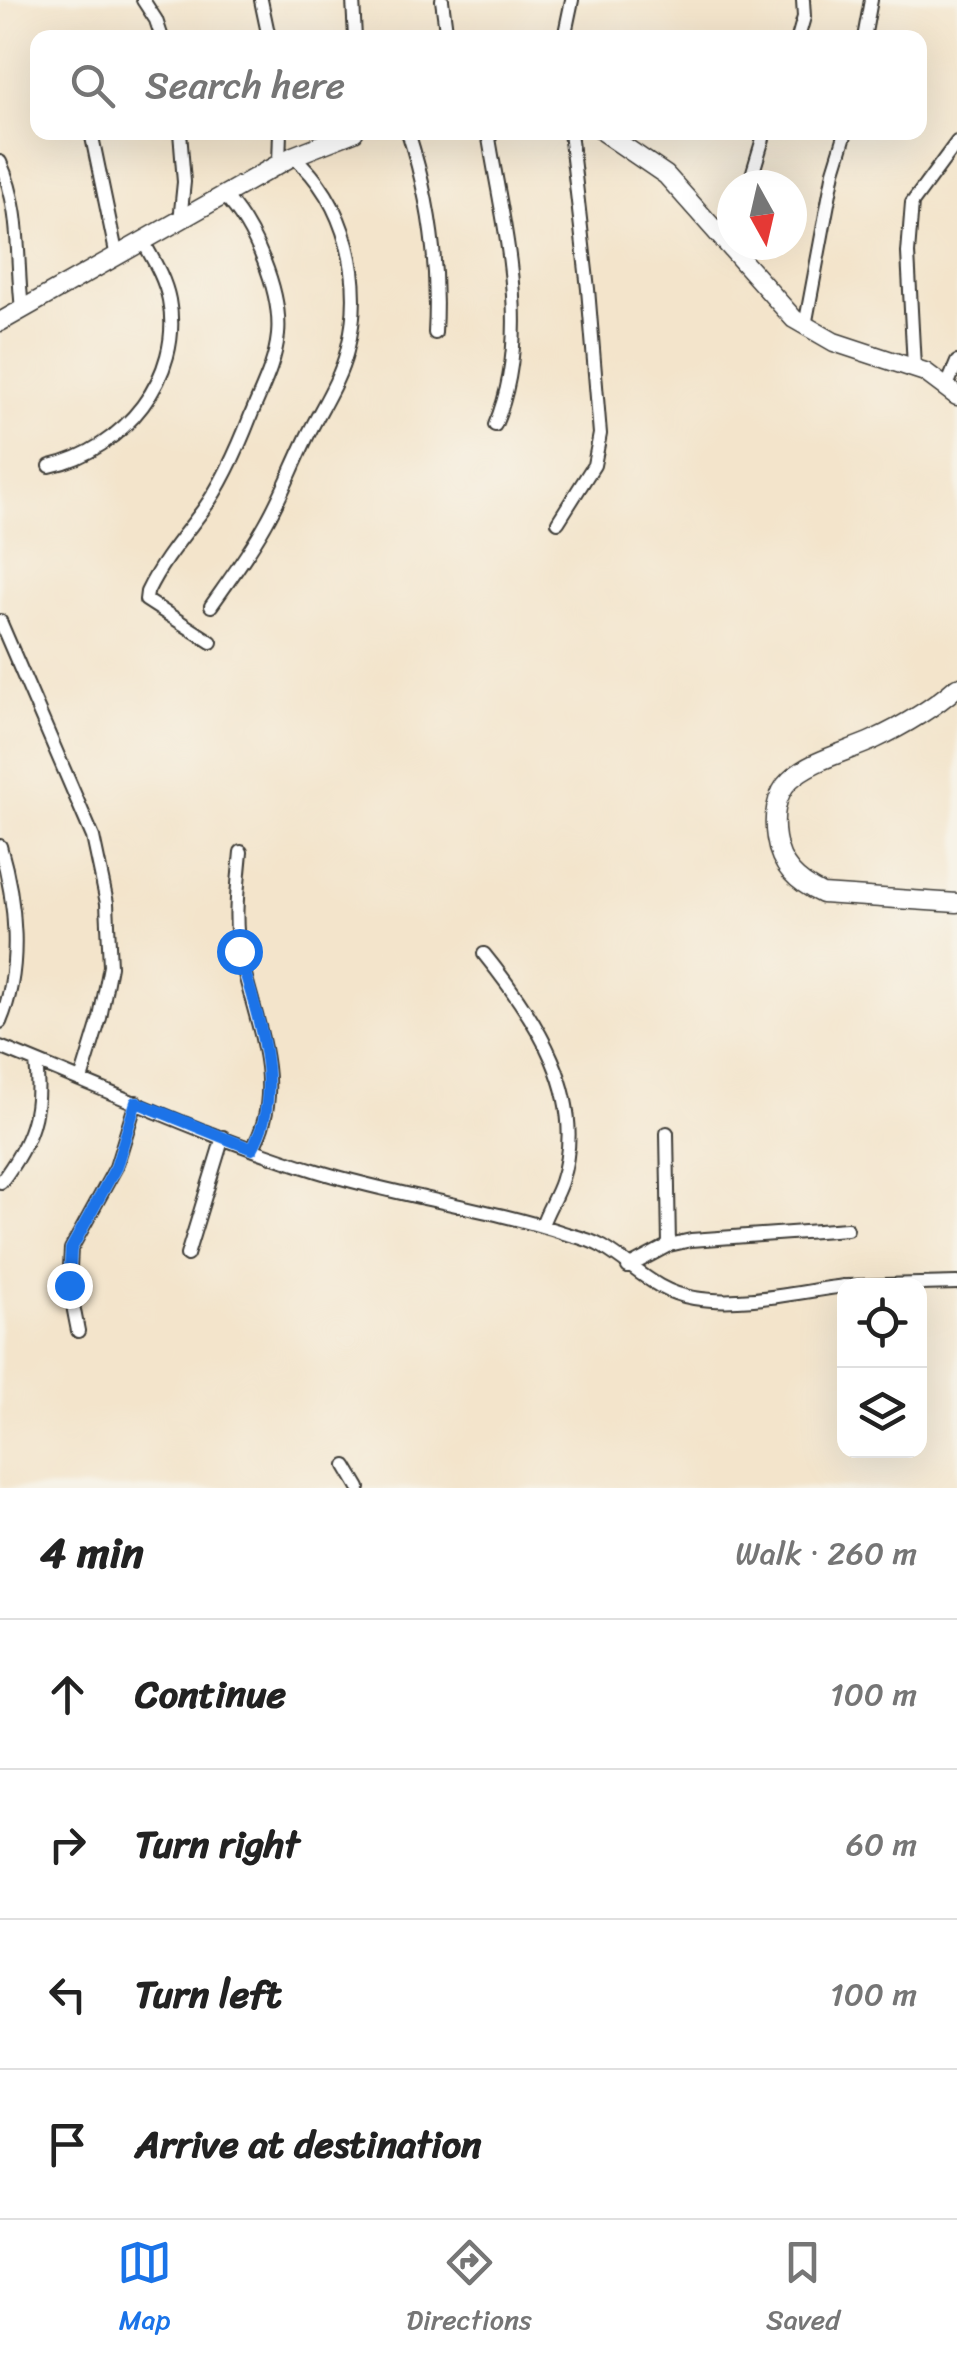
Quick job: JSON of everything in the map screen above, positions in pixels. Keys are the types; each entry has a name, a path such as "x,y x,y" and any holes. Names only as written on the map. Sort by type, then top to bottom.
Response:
{"street":[{"path":"143,0 159,30"},
{"path":"261,0 267,30"},
{"path":"353,0 355,30"},
{"path":"442,0 446,30"},
{"path":"566,30 572,0"},
{"path":"800,30 803,0"},
{"path":"865,30 871,0"},
{"path":"93,140 117,257"},
{"path":"180,222 184,182 181,140"},
{"path":"282,140 286,160"},
{"path":"0,322 286,160 333,140"},
{"path":"410,140 432,238 436,333"},
{"path":"489,140 513,288 511,366 506,400 495,425"},
{"path":"558,522 594,464 600,426 571,140"},
{"path":"615,140 666,175 717,231"},
{"path":"754,170 763,140"},
{"path":"805,326 844,140"},
{"path":"914,367 908,253 912,203 957,142"},
{"path":"211,606 267,522 336,380 350,340 355,284 346,244 326,195 312,173 286,160"},
{"path":"0,162 8,179 19,230 22,310"},
{"path":"211,642 146,600 170,549 204,508 241,442 274,355 278,307 250,230 224,195"},
{"path":"50,466 73,461 112,436 141,410 164,373 170,300 144,243"},
{"path":"742,260 794,319 834,342 914,367 952,391 957,362"},
{"path":"0,622 94,837 107,903 110,966 100,1018 81,1080"},
{"path":"957,686 916,718 790,780 777,804 774,823 779,855 785,866 804,886 822,894 957,903"},
{"path":"0,846 11,893 15,954 0,1022"},
{"path":"241,852 235,910 239,951 270,1088 265,1128 252,1149"},
{"path":"484,954 556,1064 568,1113 568,1144 560,1183 542,1226"},
{"path":"0,1047 252,1149 394,1194 542,1226 602,1246 652,1284 696,1299 734,1299 837,1287"},
{"path":"1,1182 22,1155 31,1133 39,1087 36,1062"},
{"path":"78,1331 69,1285 71,1249 116,1167 136,1102"},
{"path":"667,1133 669,1245"},
{"path":"186,1254 223,1137"},
{"path":"628,1267 669,1245 691,1240 847,1229"},
{"path":"927,1284 957,1283"},
{"path":"346,1466 358,1488"}],"route":[{"path":"69,1285 71,1249 116,1167 136,1102 252,1149 265,1128 270,1088 239,951"}]}
